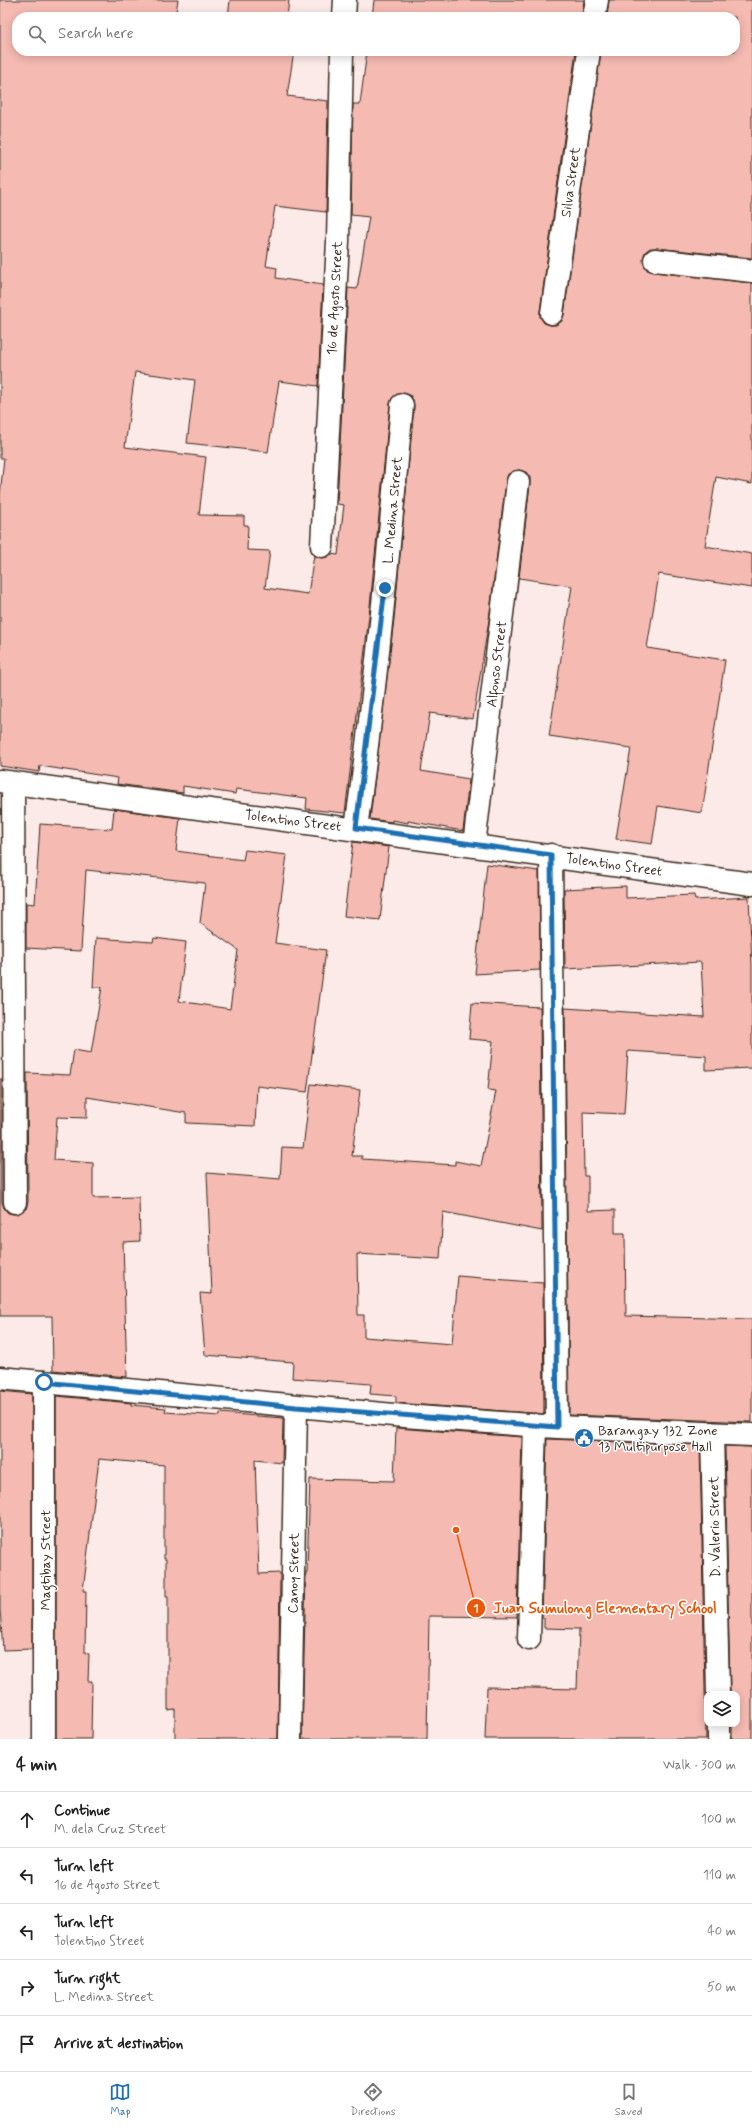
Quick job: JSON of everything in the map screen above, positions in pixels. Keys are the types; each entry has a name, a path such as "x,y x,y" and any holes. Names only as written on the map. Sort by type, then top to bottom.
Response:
{"street":[{"path":"344,12 345,0"},
{"path":"595,12 596,0"},
{"name":"16 de Agosto Street","path":"322,546 338,241 342,56"},
{"name":"Silva Street","path":"552,313 588,56"},
{"path":"655,260 752,271"},
{"name":"L. Medina Street","path":"356,828 385,588 402,406"},
{"name":"Alfonso Street","path":"474,845 518,482"},
{"path":"6,782 15,1202"},
{"name":"Tolentino Street","path":"6,782 356,828 752,884"},
{"path":"551,855 557,1427"},
{"path":"0,1378 296,1407 557,1427 752,1435"},
{"name":"Magtibay Street","path":"44,1382 44,1739"},
{"name":"Canoy Street","path":"290,1739 296,1407"},
{"path":"529,1639 535,1425"},
{"name":"D. Valerio Street","path":"712,1433 718,1691"},
{"path":"719,1727 719,1739"}],"building":[{"path":"0,0 178,0 176,12 12,12 12,56 293,56 287,96 328,101 326,212 275,206 266,266 277,268 276,278 323,285 318,386 279,381 268,452 187,443 195,380 135,372 125,447 206,457 199,515 244,516 244,525 248,525 247,550 270,551 265,588 308,594 314,555 322,558 331,554 338,555 344,505 337,504 348,288 357,289 369,217 351,215 353,104 360,104 366,56 575,56 540,311 540,317 544,323 556,325 562,321 564,315 600,56 740,56 740,12 608,12 609,0 752,0 752,258 650,248 645,252 643,259 647,270 654,272 752,283 752,484 716,477 705,546 752,554 752,588 659,574 647,648 725,660 702,813 658,806 652,844 616,839 631,748 549,736 572,586 519,578 530,477 526,472 519,470 508,474 506,480 489,620 473,719 430,713 421,771 469,779 463,831 408,821 408,823 392,820 392,822 370,819 394,619 414,406 410,395 403,393 392,398 390,404 369,616 345,813 306,809 307,798 236,789 235,794 183,786 183,793 117,784 118,778 40,766 39,772 0,766 0,495 4,458 0,458"},
{"path":"230,0 289,0 288,12 229,12"},
{"path":"374,0 584,0 583,12 373,12"},
{"path":"114,809 180,818 176,851 243,860 245,850 287,855 275,943 326,950 307,1092 257,1086 255,1126 186,1123 186,1113 87,1097 87,1118 57,1117 54,1160 93,1163 93,1198 139,1197 140,1241 123,1242 127,1377 53,1370 52,1316 0,1316 0,1079 2,1079 2,1202 8,1213 15,1214 26,1209 28,1202 27,1073 70,1075 74,1050 91,1053 102,987 93,987 96,938 153,942 154,938 186,942 179,1001 230,1009 238,950 200,923 205,883 86,870 81,951 26,948 26,903 35,904 40,824 112,829"},
{"path":"353,842 389,847 380,920 344,916"},
{"path":"487,864 539,871 540,970 475,974"},
{"path":"626,886 626,898 694,895 695,900 749,897 752,964 752,1068 706,1070 706,1056 628,1051 624,1114 583,1112 584,1176 588,1176 588,1211 615,1210 615,1233 625,1233 626,1316 752,1319 752,1422 569,1415 565,1008 704,1017 701,962 565,969 564,889"},
{"path":"472,1003 540,1007 542,1231 443,1212 440,1259 357,1254 358,1315 364,1315 364,1337 452,1344 458,1276 543,1283 544,1414 396,1403 396,1396 370,1394 371,1384 292,1378 293,1362 205,1355 200,1293 212,1294 207,1173 280,1179 282,1147 303,1148 311,1084 360,1090 352,1156 362,1156 362,1159 455,1165 455,1161 481,1166 496,1091 488,1090 493,1041 469,1039"},
{"path":"0,1391 32,1394 32,1649 3,1650 0,1609"},
{"path":"56,1396 166,1408 165,1412 220,1416 220,1413 283,1418 282,1463 255,1460 259,1574 280,1573 278,1739 175,1739 175,1709 168,1710 168,1596 166,1596 166,1559 164,1559 164,1465 99,1459 83,1591 86,1591 85,1653 89,1654 88,1681 92,1681 91,1739 56,1739"},
{"path":"396,1428 522,1437 517,1617 429,1616 427,1739 302,1739 310,1479 394,1481"},
{"path":"547,1439 700,1445 705,1691 704,1727 706,1727 706,1739 485,1739 487,1687 577,1689 579,1629 544,1628 544,1618 542,1618"},
{"path":"725,1446 752,1447 752,1739 732,1739 732,1727 740,1727 740,1691 730,1691"}],"place":[{"name":"Barangay 132 Zone 13 Multipurpose Hall","path":"584,1438"},
{"name":"Juan Sumulong Elementary School","path":"456,1530"}],"route":[{"path":"44,1382 296,1407 557,1427 551,855 356,828 368,747 385,588"}]}
